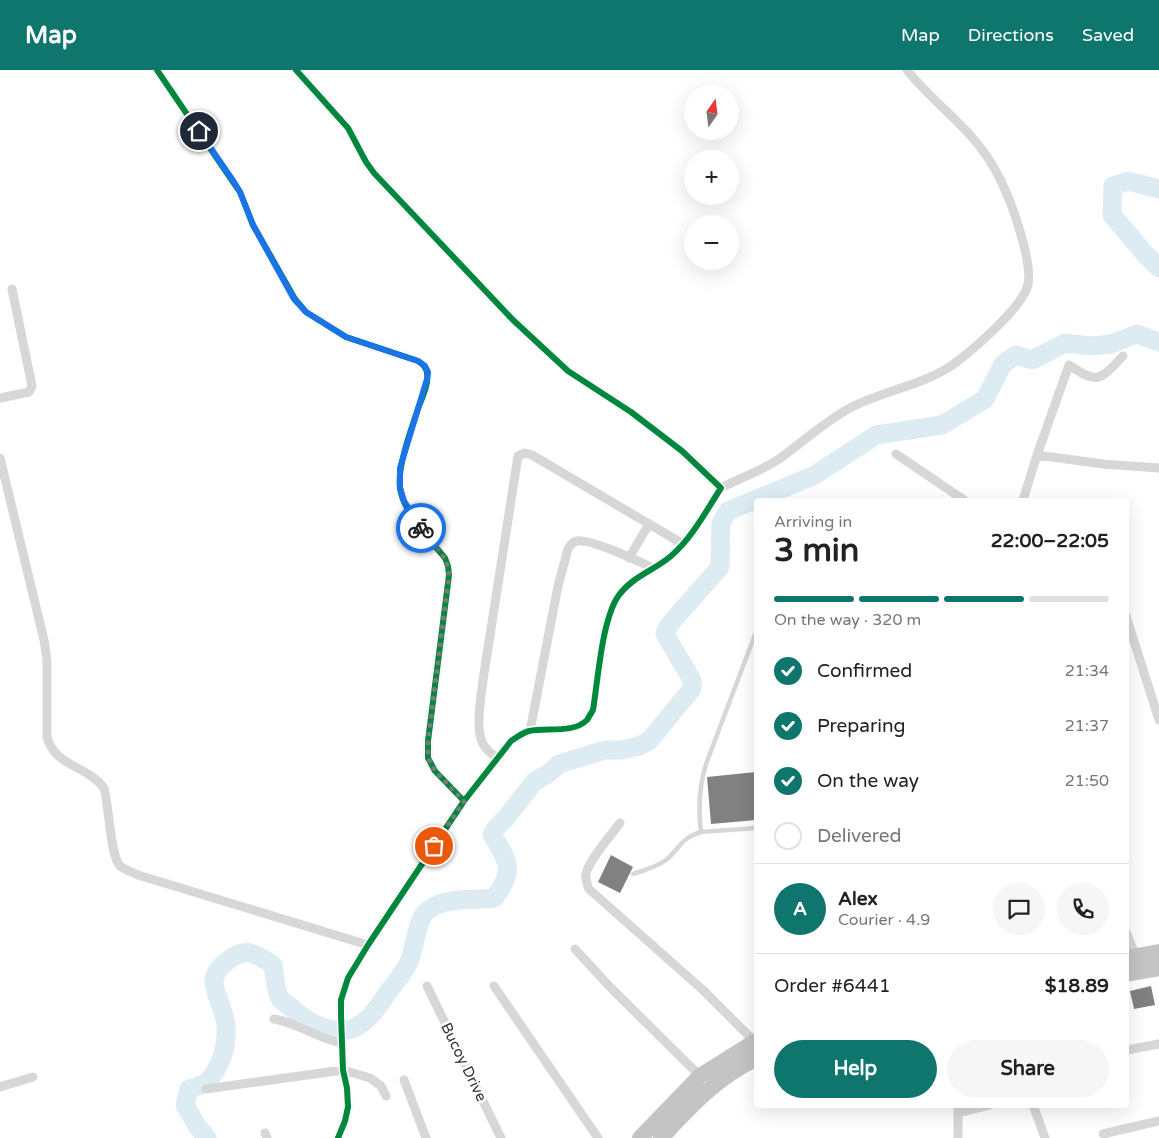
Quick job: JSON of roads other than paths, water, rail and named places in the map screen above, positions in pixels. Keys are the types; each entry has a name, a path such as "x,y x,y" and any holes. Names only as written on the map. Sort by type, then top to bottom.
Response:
{"highway":[{"path":"1131,957 1159,952"},
{"path":"1129,973 1159,968"},
{"path":"640,1138 700,1076 754,1042"},
{"path":"661,1138 711,1088 754,1060"}],"street":[{"path":"157,70 240,192 253,225 294,299 306,312 346,337 418,361 425,366 428,372 425,391 400,468 400,488 404,501 413,517 445,558 448,566 449,575 428,741 428,758 435,771 464,801"},
{"path":"296,70 348,128 374,173 513,320 568,371 631,412 682,450 721,488"},
{"path":"338,1138 348,1107 343,1070 341,1000 348,978 464,801 511,741 521,734 530,731 562,729 576,726 586,721 593,710 608,618 619,595 638,576 672,555 683,544 721,488 771,464 824,424 850,408 934,375 951,366 975,347 1020,302 1028,287 1029,266 1018,226 990,160 971,136 922,89 907,70"},
{"path":"0,398 25,394 29,392 32,386 12,289"},
{"path":"1024,498 1069,364 1082,374 1098,378 1105,375 1123,356"},
{"path":"497,758 482,744 479,712 518,456 525,453 532,455 683,544"},
{"path":"896,454 961,498"},
{"path":"1037,455 1103,464 1159,468"},
{"path":"0,458 44,640 47,660 47,737 49,747 63,760 99,781 104,788 114,852 119,865 127,871 138,875 368,945"},
{"path":"629,558 649,524"},
{"path":"530,731 558,586 568,549 576,541 594,543 653,568"},
{"path":"1129,625 1159,720"},
{"path":"620,823 588,868 586,882 590,889 704,991 754,1039"},
{"path":"575,949 610,987 700,1076"},
{"name":"Bucoy Drive","path":"427,986 500,1138"},
{"path":"494,986 598,1138"},
{"path":"274,1019 284,1021 331,1041 342,1043"},
{"path":"1129,1050 1159,1044"},
{"path":"206,1089 343,1070 370,1078 381,1086 386,1096"},
{"path":"0,1087 33,1077"},
{"path":"404,1080 426,1138"},
{"path":"1034,1108 1045,1138"},
{"path":"958,1109 958,1138"},
{"path":"1104,1134 1159,1121"}],"lane":[{"path":"700,832 698,805 701,781 754,637"},
{"path":"632,874 660,864 690,836 700,832 754,828"}],"waterway":[{"path":"1159,189 1128,181 1113,186 1112,215 1159,268"},
{"path":"759,498 815,475 876,435 942,425 985,399 1003,364 1016,355 1032,360 1065,343 1091,346 1111,344 1137,334 1159,342"},
{"path":"207,1138 197,1126 185,1105 189,1089 207,1082 220,1063 225,1048 225,1020 214,981 222,966 233,957 245,953 256,955 265,960 273,965 280,999 305,1018 323,1027 343,1031 352,1029 369,1018 406,968 420,921 427,911 434,906 451,901 494,898 501,889 505,881 507,866 506,860 492,835 534,782 559,764 605,750 621,750 639,746 649,741 692,689 692,680 665,634 669,625 720,567 721,523 728,511 754,500"}]}
